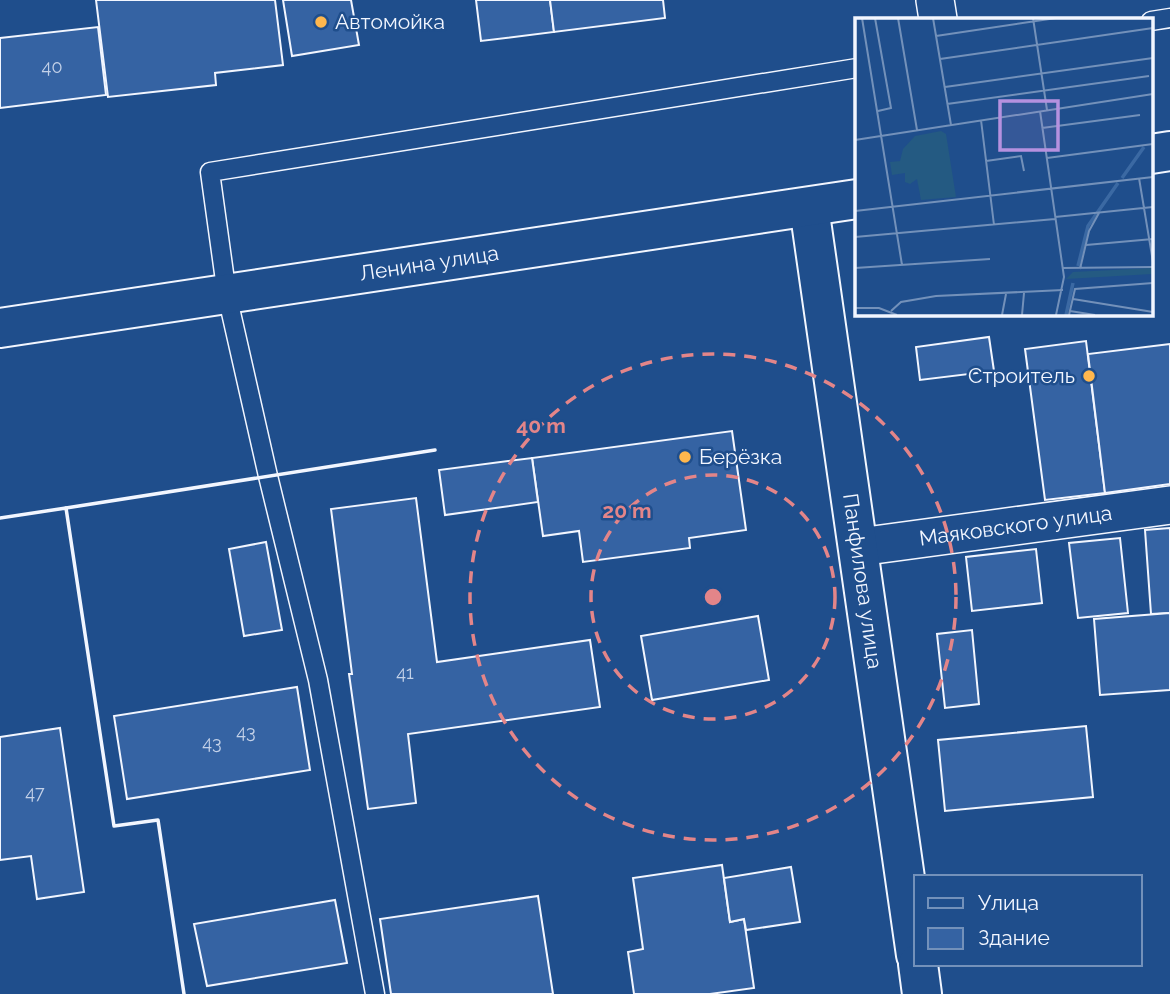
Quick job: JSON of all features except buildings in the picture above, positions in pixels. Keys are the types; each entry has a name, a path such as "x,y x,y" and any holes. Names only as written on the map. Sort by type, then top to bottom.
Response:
{"main road":[{"path":"1152,154 1170,151"},
{"name":"Ленина улица","path":"0,328 855,199"},
{"name":"Панфилова улица","path":"809,207 914,941"},
{"path":"918,966 922,994"}],"street":[{"path":"934,0 938,18"},
{"name":"Маяковского улица","path":"859,547 1170,505"}],"lane":[{"path":"1152,21 1170,18"},
{"path":"375,994 318,680 227,295 210,172 855,68"}],"wall":[{"path":"66,508 435,450"},
{"path":"0,518 66,508 114,826 158,820 184,994"}],"place":[{"name":"Автомойка","path":"321,22"},
{"name":"Строитель","path":"1089,376"},
{"name":"Берёзка","path":"685,457"}]}
